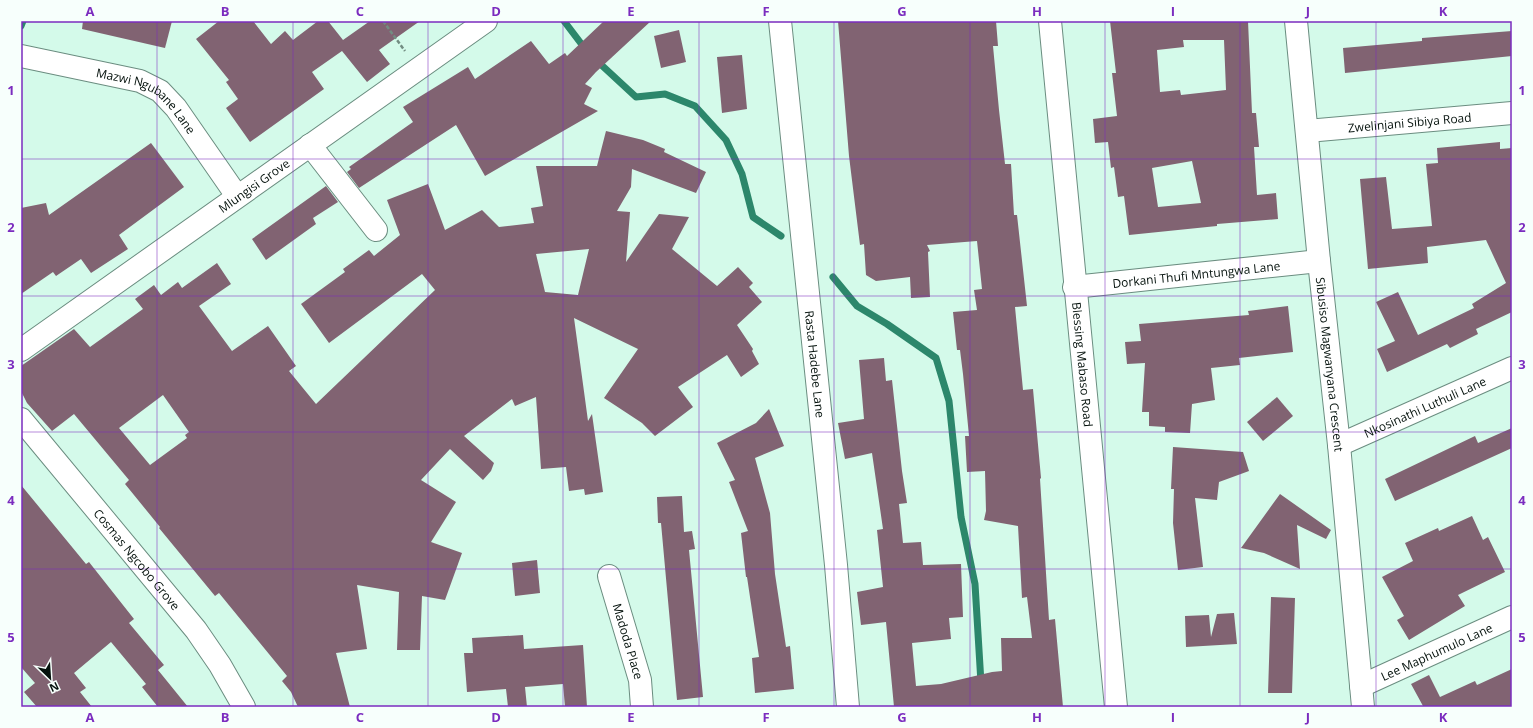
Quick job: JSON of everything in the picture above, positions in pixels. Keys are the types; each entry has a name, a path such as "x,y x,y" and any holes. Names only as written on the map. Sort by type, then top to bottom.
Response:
{"street":[{"name":"Mlungisi Grove","path":"21,350 486,21"},
{"name":"Rasta Hadebe Lane","path":"780,21 836,565 848,707"},
{"name":"Blessing Mabaso Road","path":"1050,21 1074,287 1111,643 1116,707"},
{"name":"Sibusiso Magwanyana Crescent","path":"1296,21 1318,261 1339,445 1362,696"},
{"name":"Mazwi Ngubane Lane","path":"21,56 140,81 160,91 176,108 237,196"},
{"name":"Zwelinjani Sibiya Road","path":"1307,131 1512,113"},
{"path":"310,145 376,230"},
{"name":"Dorkani Thufi Mntungwa Lane","path":"1074,287 1318,261"},
{"name":"Nkosinathi Luthuli Lane","path":"1339,445 1512,368"},
{"name":"Cosmas Ngcobo Grove","path":"21,419 196,630 220,665 244,707"},
{"name":"Madoda Place","path":"609,576 640,680 642,707"},
{"name":"Lee Maphumulo Lane","path":"1362,696 1512,617"}],"path":[{"path":"383,21 418,69"}],"building":[{"path":"83,21 172,21 165,48 82,29"},
{"path":"219,21 253,21 271,44 285,31 293,40 318,21 328,21 343,40 370,21 420,21 379,50 390,64 367,82 342,51 312,72 324,89 250,142 226,108 238,99 226,82 229,80 196,39"},
{"path":"604,21 651,21 585,84 592,88 584,104 598,111 485,176 456,125 359,188 347,172 351,169 349,167 413,122 403,107 468,67 475,79 531,41 549,64 565,53 567,56"},
{"path":"838,21 996,21 998,46 993,46 999,110 1005,164 1011,164 1014,215 1017,215 1027,306 1015,307 1023,390 1033,389 1041,478 1049,620 1055,619 1063,707 894,707 886,622 861,625 857,592 883,587 877,530 883,529 872,453 845,459 838,423 864,419 859,360 884,358 886,381 892,380 907,503 899,504 903,543 921,542 923,565 961,564 963,617 949,618 951,639 912,643 916,686 941,684 1002,671 1001,638 1032,638 1027,597 1022,598 1018,526 984,520 986,511 985,471 967,472 965,436 969,436 960,350 957,350 953,312 977,310 974,290 982,289 977,241 927,245 930,251 928,252 930,297 911,298 910,277 876,281 866,275 864,244 860,245 849,156"},
{"path":"1110,21 1248,21 1252,113 1256,113 1259,147 1254,147 1257,195 1276,193 1278,219 1217,224 1217,226 1129,235 1124,196 1118,197 1114,167 1111,168 1108,142 1095,143 1093,119 1117,116 1112,73 1116,73","holes":["1183,40 1224,40 1226,90 1181,95 1180,90 1160,92 1157,50 1184,47","1192,161 1201,203 1158,207 1152,168"]},
{"path":"679,30 686,62 661,68 654,36"},
{"path":"1512,31 1512,56 1345,73 1343,48 1422,41 1422,38"},
{"path":"742,55 747,109 722,113 717,57"},
{"path":"606,131 643,140 665,149 664,152 706,172 696,193 632,169 631,187 617,211 630,212 626,262 659,214 689,217 672,249 717,286 738,267 753,283 749,287 762,302 737,325 753,349 752,351 759,364 741,377 727,355 678,387 693,407 655,436 642,423 604,398 638,349 574,318 588,421 592,414 603,492 585,495 584,489 569,491 566,467 541,469 536,397 515,406 512,399 464,436 494,463 491,471 483,480 450,449 421,480 456,502 431,542 462,553 445,600 422,596 420,650 397,650 399,592 357,585 367,649 336,653 350,707 298,707 291,692 282,681 287,676 219,593 215,596 159,528 160,527 125,484 129,480 74,414 52,431 27,403 21,391 21,366 74,329 90,347 143,309 135,299 154,285 161,295 178,282 182,288 217,263 231,284 199,306 232,351 268,326 296,366 289,371 316,404 435,290 422,274 329,343 301,304 345,272 343,269 369,250 374,256 400,235 387,200 428,184 445,230 482,210 499,227 534,223 531,208 543,206 536,166 597,166","holes":["589,249 578,295 545,292 536,254","163,395 189,432 185,435 187,438 150,465 119,428"]},
{"path":"1500,142 1500,149 1512,148 1512,312 1476,329 1478,334 1450,348 1447,344 1387,372 1377,349 1395,341 1376,302 1398,292 1418,335 1474,308 1472,304 1506,283 1486,240 1427,247 1428,263 1368,269 1360,179 1386,177 1392,229 1432,226 1426,164 1438,163 1437,148"},
{"path":"151,143 184,187 119,235 128,249 91,273 81,259 56,276 53,272 21,294 21,208 46,203 49,215"},
{"path":"326,186 338,202 313,218 316,224 266,260 252,239"},
{"path":"1288,306 1293,352 1239,358 1240,365 1211,368 1215,400 1192,404 1190,433 1165,432 1165,427 1149,426 1149,412 1142,412 1145,363 1127,364 1125,342 1141,341 1139,324 1249,315 1248,311"},
{"path":"1277,397 1293,416 1263,441 1247,422"},
{"path":"769,409 784,446 755,458 770,513 775,574 786,647 790,646 794,689 755,693 752,658 759,657 746,577 741,533 748,531 729,482 735,480 717,443 756,423"},
{"path":"1512,428 1512,448 1395,501 1385,479 1475,436 1478,443"},
{"path":"1173,447 1243,452 1249,471 1219,482 1217,500 1195,498 1203,567 1178,570 1173,523 1174,489 1171,489"},
{"path":"21,485 86,564 89,562 134,619 129,623 164,665 158,670 188,707 158,707 142,687 146,684 111,642 74,673 86,688 80,692 92,707 37,707 24,692 35,683 21,667"},
{"path":"1280,494 1331,530 1326,539 1297,525 1300,569 1264,553 1241,548"},
{"path":"682,496 684,532 692,531 695,549 689,550 703,697 677,700 661,523 658,523 657,497"},
{"path":"1472,516 1483,540 1488,537 1505,572 1458,595 1465,606 1409,640 1397,620 1404,616 1382,577 1413,561 1405,543 1438,528 1439,531"},
{"path":"537,560 540,593 515,596 512,563"},
{"path":"1271,597 1295,598 1292,693 1268,693"},
{"path":"1234,613 1237,644 1186,647 1185,616 1209,615 1211,637 1217,614"},
{"path":"523,635 524,649 583,645 587,707 565,707 563,684 525,687 527,707 508,707 506,689 467,692 464,653 473,653 472,638"},
{"path":"1512,669 1512,707 1420,707 1423,706 1411,684 1429,675 1440,697 1475,681 1477,685"}],"waterway":[{"path":"21,26 23,21"},
{"path":"564,21 586,50"},
{"path":"596,60 636,97 665,94 695,106 726,140 742,174 753,217 781,236"},
{"path":"833,277 857,306 887,324 936,358 949,401 961,517 975,584 981,683"}]}
